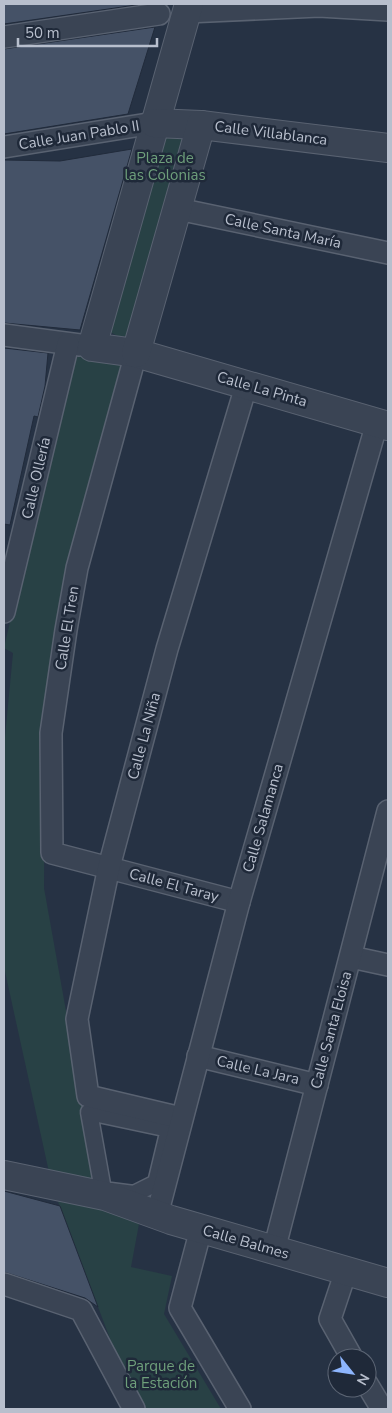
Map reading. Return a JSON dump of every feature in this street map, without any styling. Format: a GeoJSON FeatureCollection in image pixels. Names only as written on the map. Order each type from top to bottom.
{"type":"FeatureCollection","features":[{"type":"Feature","properties":{"kind":"street"},"geometry":{"type":"LineString","coordinates":[[4,335],[80,345],[154,123],[188,8],[319,6],[388,10]]}},
{"type":"Feature","properties":{"kind":"street"},"geometry":{"type":"LineString","coordinates":[[4,37],[159,14]]}},
{"type":"Feature","properties":{"kind":"street","name":"Calle Villablanca"},"geometry":{"type":"LineString","coordinates":[[154,123],[201,124],[388,148]]}},
{"type":"Feature","properties":{"kind":"street","name":"Calle Juan Pablo II"},"geometry":{"type":"LineString","coordinates":[[4,147],[154,123]]}},
{"type":"Feature","properties":{"kind":"street"},"geometry":{"type":"LineString","coordinates":[[136,353],[201,124]]}},
{"type":"Feature","properties":{"kind":"street","name":"Calle Santa María"},"geometry":{"type":"LineString","coordinates":[[178,209],[388,253]]}},
{"type":"Feature","properties":{"kind":"street","name":"Calle La Pinta"},"geometry":{"type":"LineString","coordinates":[[80,345],[136,353],[247,383],[383,424]]}},
{"type":"Feature","properties":{"kind":"street","name":"Calle Ollería"},"geometry":{"type":"LineString","coordinates":[[4,612],[80,345]]}},
{"type":"Feature","properties":{"kind":"street","name":"Calle El Tren"},"geometry":{"type":"LineString","coordinates":[[108,867],[52,852],[52,733],[77,568],[136,353]]}},
{"type":"Feature","properties":{"kind":"street","name":"Calle La Niña"},"geometry":{"type":"LineString","coordinates":[[175,1124],[88,1096],[77,1019],[108,867],[167,650],[247,383]]}},
{"type":"Feature","properties":{"kind":"street","name":"Calle Salamanca"},"geometry":{"type":"LineString","coordinates":[[157,1214],[175,1124],[198,1056],[239,902],[383,424]]}},
{"type":"Feature","properties":{"kind":"street","name":"Calle Santa Eloisa"},"geometry":{"type":"LineString","coordinates":[[274,1250],[351,957],[382,859],[388,811]]}},
{"type":"Feature","properties":{"kind":"street","name":"Calle El Taray"},"geometry":{"type":"LineString","coordinates":[[108,867],[239,902]]}},
{"type":"Feature","properties":{"kind":"street"},"geometry":{"type":"LineString","coordinates":[[351,957],[388,965]]}},
{"type":"Feature","properties":{"kind":"street","name":"Calle La Jara"},"geometry":{"type":"LineString","coordinates":[[198,1056],[317,1084]]}},
{"type":"Feature","properties":{"kind":"street"},"geometry":{"type":"LineString","coordinates":[[89,1112],[175,1124],[156,1183],[134,1194],[103,1190],[89,1112]]}},
{"type":"Feature","properties":{"kind":"street","name":"Calle Balmes"},"geometry":{"type":"LineString","coordinates":[[5,1175],[105,1196],[201,1229],[388,1283]]}},
{"type":"Feature","properties":{"kind":"street"},"geometry":{"type":"LineString","coordinates":[[201,1229],[180,1308],[240,1409]]}},
{"type":"Feature","properties":{"kind":"street"},"geometry":{"type":"LineString","coordinates":[[346,1271],[330,1319],[346,1348]]}},
{"type":"Feature","properties":{"kind":"street"},"geometry":{"type":"LineString","coordinates":[[4,1284],[81,1310],[127,1407]]}},
{"type":"Feature","properties":{"kind":"street"},"geometry":{"type":"LineString","coordinates":[[375,1398],[382,1409]]}},
{"type":"Feature","properties":{"kind":"green space","name":"Plaza de las Colonias"},"geometry":{"type":"Polygon","coordinates":[[[191,137],[133,333],[126,336],[113,334],[107,329],[156,138],[191,137]]]}},
{"type":"Feature","properties":{"kind":"green space"},"geometry":{"type":"Polygon","coordinates":[[[72,352],[122,362],[63,581],[45,732],[44,888],[97,1184],[49,1172],[4,967],[4,747],[13,653],[4,648],[72,352]]]}},
{"type":"Feature","properties":{"kind":"green space","name":"Parque de la Estación"},"geometry":{"type":"Polygon","coordinates":[[[57,1199],[115,1212],[139,1224],[131,1267],[172,1276],[164,1314],[221,1409],[140,1409],[133,1399],[57,1199]]]}},
{"type":"Feature","properties":{"kind":"building"},"geometry":{"type":"Polygon","coordinates":[[[4,4],[143,4],[4,24],[4,4]]]}},
{"type":"Feature","properties":{"kind":"building"},"geometry":{"type":"Polygon","coordinates":[[[155,27],[128,114],[4,134],[4,49],[155,27]]]}},
{"type":"Feature","properties":{"kind":"building"},"geometry":{"type":"Polygon","coordinates":[[[132,149],[80,330],[4,323],[4,160],[60,161],[132,149]]]}},
{"type":"Feature","properties":{"kind":"building"},"geometry":{"type":"Polygon","coordinates":[[[4,348],[48,353],[45,386],[38,417],[34,416],[10,525],[4,524],[4,348]]]}},
{"type":"Feature","properties":{"kind":"building"},"geometry":{"type":"Polygon","coordinates":[[[4,1191],[60,1206],[98,1307],[85,1298],[4,1272],[4,1191]]]}}]}
